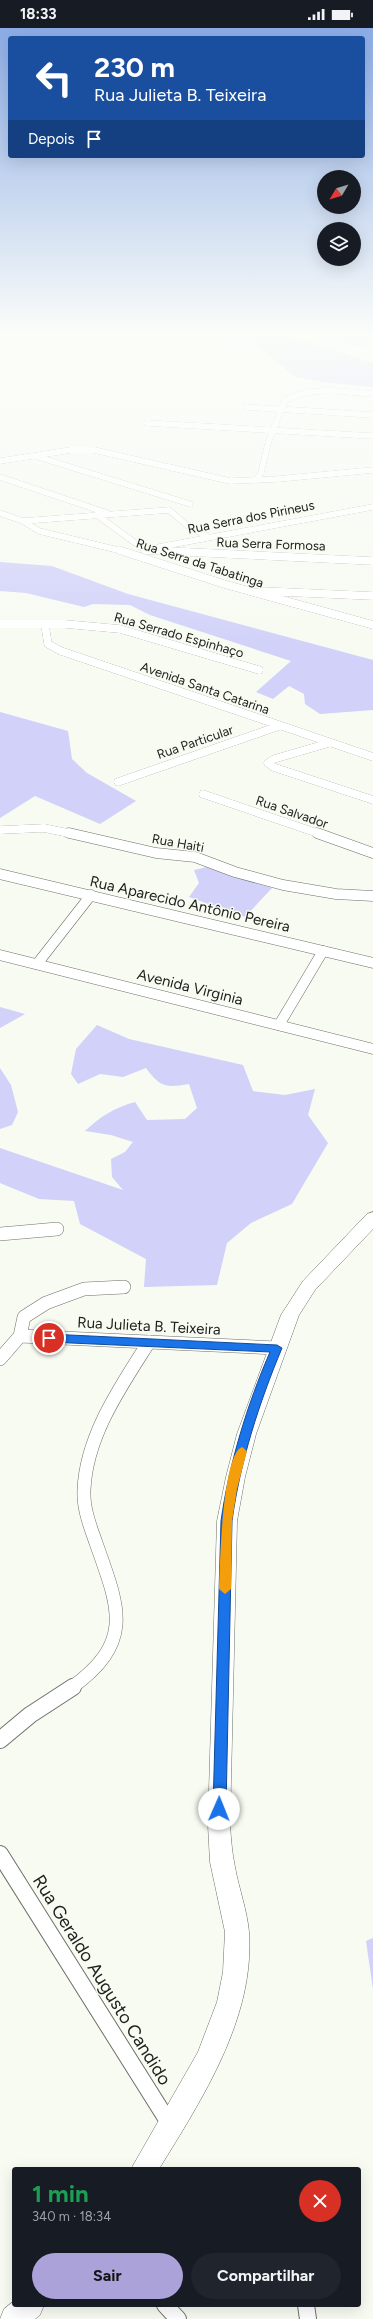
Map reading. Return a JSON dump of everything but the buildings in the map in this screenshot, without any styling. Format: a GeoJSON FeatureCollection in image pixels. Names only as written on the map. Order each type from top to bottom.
{"type":"FeatureCollection","features":[{"type":"Feature","properties":{"kind":"main road"},"geometry":{"type":"LineString","coordinates":[[145,2167],[190,2094],[208,2056],[233,1990],[236,1969],[236,1917],[222,1865],[219,1825],[227,1521],[231,1489],[264,1378],[277,1348],[285,1324],[300,1296],[373,1218]]}},
{"type":"Feature","properties":{"kind":"main road"},"geometry":{"type":"LineString","coordinates":[[14,2319],[28,2307]]}},
{"type":"Feature","properties":{"kind":"street"},"geometry":{"type":"LineString","coordinates":[[256,480],[262,473],[270,440]]}},
{"type":"Feature","properties":{"kind":"street"},"geometry":{"type":"LineString","coordinates":[[0,461],[71,450],[94,450],[230,481],[373,470]]}},
{"type":"Feature","properties":{"kind":"street"},"geometry":{"type":"LineString","coordinates":[[35,456],[190,504]]}},
{"type":"Feature","properties":{"kind":"street"},"geometry":{"type":"LineString","coordinates":[[0,477],[109,514]]}},
{"type":"Feature","properties":{"kind":"street","name":"Rua Serra dos Pirineus"},"geometry":{"type":"LineString","coordinates":[[134,554],[145,550],[208,537],[373,506]]}},
{"type":"Feature","properties":{"kind":"street"},"geometry":{"type":"LineString","coordinates":[[0,513],[23,521],[152,510],[169,510],[188,526],[208,537]]}},
{"type":"Feature","properties":{"kind":"street"},"geometry":{"type":"LineString","coordinates":[[97,515],[145,550]]}},
{"type":"Feature","properties":{"kind":"street","name":"Rua Serra da Tabatinga"},"geometry":{"type":"LineString","coordinates":[[23,521],[28,526],[40,531],[134,554],[244,590],[373,625]]}},
{"type":"Feature","properties":{"kind":"street","name":"Rua Serra Formosa"},"geometry":{"type":"LineString","coordinates":[[145,550],[373,561]]}},
{"type":"Feature","properties":{"kind":"street"},"geometry":{"type":"LineString","coordinates":[[244,590],[373,596]]}},
{"type":"Feature","properties":{"kind":"street","name":"Rua Serrado Espinhaço"},"geometry":{"type":"LineString","coordinates":[[0,624],[77,625],[120,629],[259,670]]}},
{"type":"Feature","properties":{"kind":"street","name":"Avenida Santa Catarina"},"geometry":{"type":"LineString","coordinates":[[45,625],[48,644],[61,652],[373,757]]}},
{"type":"Feature","properties":{"kind":"street","name":"Rua Particular"},"geometry":{"type":"LineString","coordinates":[[118,782],[279,726]]}},
{"type":"Feature","properties":{"kind":"street"},"geometry":{"type":"LineString","coordinates":[[329,743],[274,759],[268,763],[273,767],[373,800]]}},
{"type":"Feature","properties":{"kind":"street","name":"Rua Salvador"},"geometry":{"type":"LineString","coordinates":[[203,794],[373,853]]}},
{"type":"Feature","properties":{"kind":"street","name":"Rua Haiti"},"geometry":{"type":"LineString","coordinates":[[0,830],[44,828],[156,853],[195,857],[235,872],[284,885],[336,894],[373,896]]}},
{"type":"Feature","properties":{"kind":"street","name":"Rua Aparecido Antônio Pereira"},"geometry":{"type":"LineString","coordinates":[[0,874],[373,963]]}},
{"type":"Feature","properties":{"kind":"street"},"geometry":{"type":"LineString","coordinates":[[37,964],[91,895]]}},
{"type":"Feature","properties":{"kind":"street"},"geometry":{"type":"LineString","coordinates":[[279,1025],[323,951]]}},
{"type":"Feature","properties":{"kind":"street","name":"Avenida Virginia"},"geometry":{"type":"LineString","coordinates":[[0,956],[373,1049]]}},
{"type":"Feature","properties":{"kind":"street"},"geometry":{"type":"LineString","coordinates":[[0,1234],[17,1231],[57,1229]]}},
{"type":"Feature","properties":{"kind":"street"},"geometry":{"type":"LineString","coordinates":[[0,1359],[20,1336],[24,1317],[46,1303],[84,1289],[124,1287]]}},
{"type":"Feature","properties":{"kind":"street","name":"Rua Julieta B. Teixeira"},"geometry":{"type":"LineString","coordinates":[[20,1336],[277,1348]]}},
{"type":"Feature","properties":{"kind":"street"},"geometry":{"type":"LineString","coordinates":[[0,1740],[29,1716],[64,1694],[87,1675],[109,1653],[116,1636],[118,1616],[110,1582],[88,1524],[84,1505],[84,1480],[93,1448],[108,1413],[127,1375],[149,1342]]}},
{"type":"Feature","properties":{"kind":"street","name":"Rua Geraldo Augusto Candido"},"geometry":{"type":"LineString","coordinates":[[0,1854],[171,2126]]}},
{"type":"Feature","properties":{"kind":"street"},"geometry":{"type":"LineString","coordinates":[[167,2307],[178,2319]]}},
{"type":"Feature","properties":{"kind":"street"},"geometry":{"type":"LineString","coordinates":[[306,2307],[308,2319]]}},
{"type":"Feature","properties":{"kind":"shaded area"},"geometry":{"type":"Polygon","coordinates":[[[0,562],[52,566],[128,594],[373,660],[373,710],[320,714],[305,704],[304,694],[289,686],[273,699],[256,692],[291,661],[150,615],[130,605],[93,604],[84,607],[26,593],[0,591],[0,562]]]}},
{"type":"Feature","properties":{"kind":"shaded area"},"geometry":{"type":"Polygon","coordinates":[[[0,712],[68,731],[72,759],[87,773],[136,801],[100,824],[35,796],[0,818],[0,712]]]}},
{"type":"Feature","properties":{"kind":"shaded area"},"geometry":{"type":"Polygon","coordinates":[[[207,867],[272,888],[245,917],[189,897],[199,883],[194,870],[207,867]]]}},
{"type":"Feature","properties":{"kind":"shaded area"},"geometry":{"type":"Polygon","coordinates":[[[0,1007],[25,1014],[0,1028],[0,1007]]]}},
{"type":"Feature","properties":{"kind":"shaded area"},"geometry":{"type":"Polygon","coordinates":[[[97,1025],[129,1039],[243,1065],[253,1091],[285,1095],[315,1089],[308,1115],[328,1143],[292,1204],[251,1223],[227,1243],[217,1285],[144,1287],[146,1259],[80,1224],[74,1201],[39,1199],[0,1183],[0,1148],[123,1190],[112,1177],[111,1159],[125,1152],[133,1142],[111,1135],[85,1131],[108,1113],[135,1102],[147,1120],[185,1119],[197,1108],[189,1084],[174,1086],[164,1085],[155,1079],[146,1068],[123,1077],[100,1074],[78,1084],[71,1074],[76,1049],[97,1025]]]}},
{"type":"Feature","properties":{"kind":"shaded area"},"geometry":{"type":"Polygon","coordinates":[[[0,1068],[11,1085],[18,1112],[12,1125],[0,1129],[0,1068]]]}},
{"type":"Feature","properties":{"kind":"shaded area"},"geometry":{"type":"Polygon","coordinates":[[[373,1938],[373,1989],[366,1941],[373,1938]]]}},
{"type":"Feature","properties":{"kind":"slow traffic"},"geometry":{"type":"LineString","coordinates":[[225,1589],[227,1521],[231,1489],[242,1451]]}},
{"type":"Feature","properties":{"kind":"route"},"geometry":{"type":"LineString","coordinates":[[49,1338],[277,1348],[264,1378],[231,1489],[227,1521],[219,1809]]}}]}
